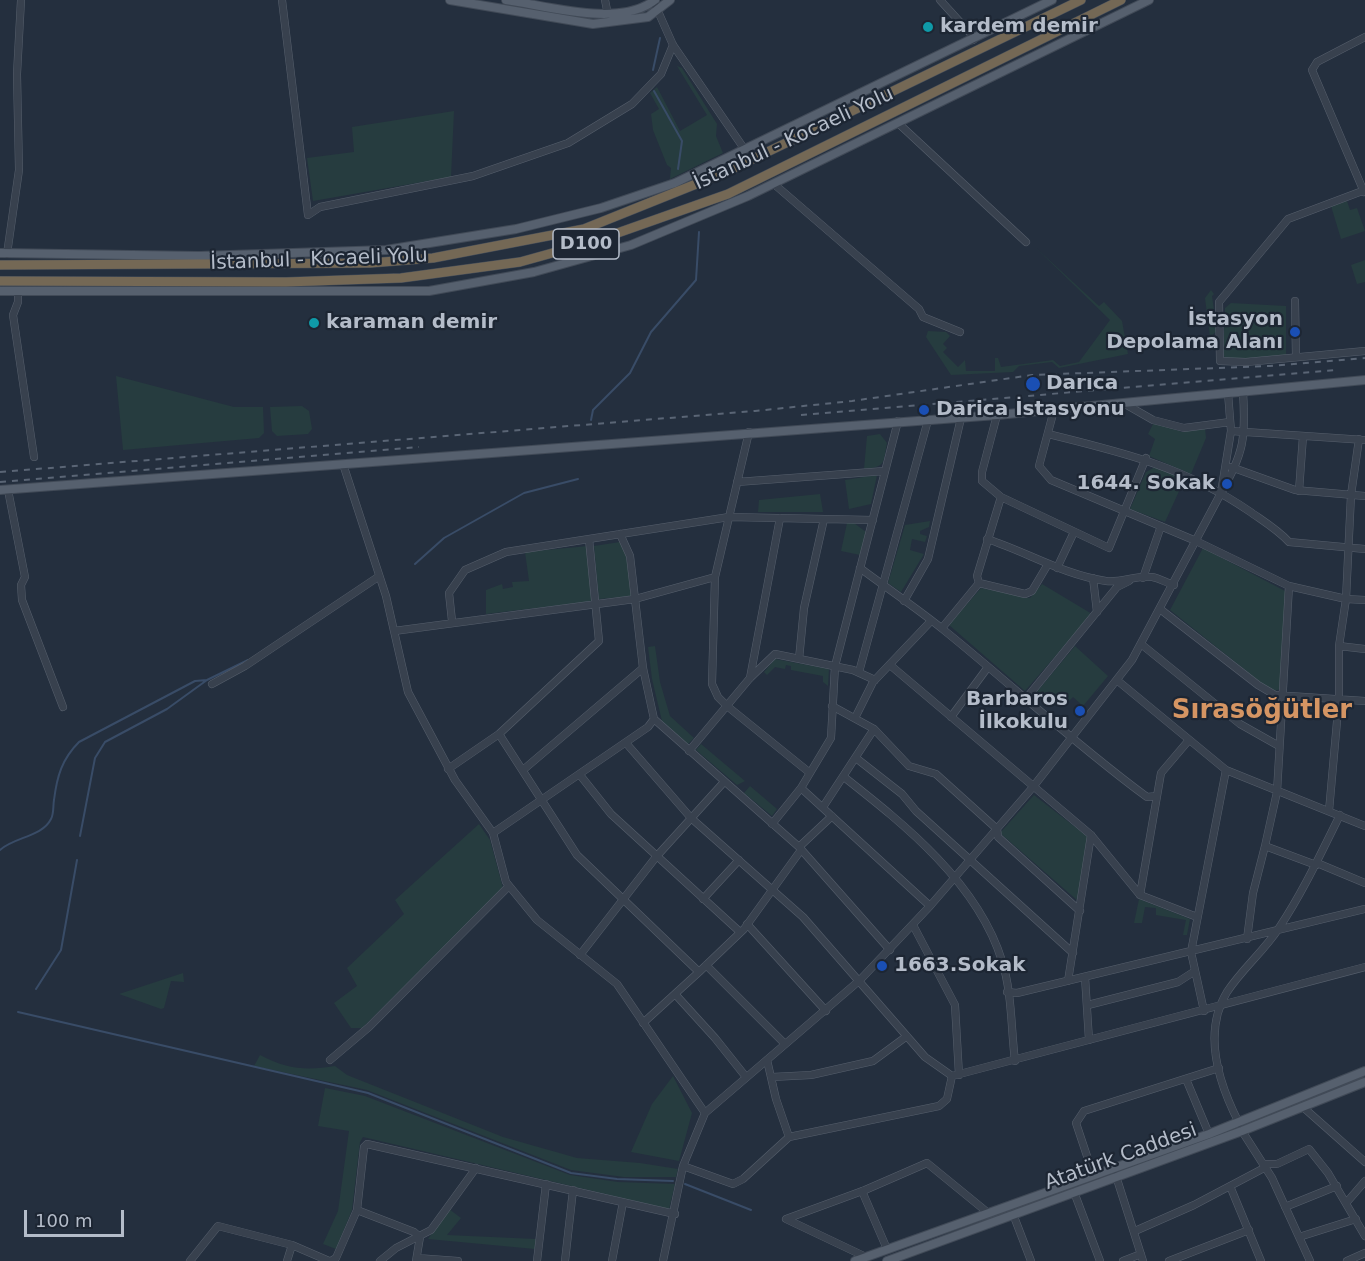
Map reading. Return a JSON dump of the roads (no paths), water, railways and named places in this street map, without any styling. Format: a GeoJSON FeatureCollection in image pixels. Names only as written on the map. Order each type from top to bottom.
{"type":"FeatureCollection","features":[{"type":"Feature","properties":{"kind":"highway","name":"D100"},"geometry":{"type":"LineString","coordinates":[[0,265],[370,263],[432,258],[584,229],[726,172],[1080,0]]}},
{"type":"Feature","properties":{"kind":"highway","name":"İstanbul - Kocaeli Yolu"},"geometry":{"type":"LineString","coordinates":[[0,281],[286,282],[400,278],[520,261],[592,242],[728,194],[1121,0]]}},
{"type":"Feature","properties":{"kind":"main road"},"geometry":{"type":"LineString","coordinates":[[450,0],[593,24],[632,21],[648,17],[654,3]]}},
{"type":"Feature","properties":{"kind":"main road"},"geometry":{"type":"LineString","coordinates":[[506,0],[608,15],[643,10],[654,3],[670,0]]}},
{"type":"Feature","properties":{"kind":"main road"},"geometry":{"type":"LineString","coordinates":[[4,254],[200,256],[386,250],[430,245],[516,229],[601,208],[675,183],[1052,0]]}},
{"type":"Feature","properties":{"kind":"main road"},"geometry":{"type":"LineString","coordinates":[[0,291],[429,291],[534,272],[631,245],[774,184],[1149,0]]}},
{"type":"Feature","properties":{"kind":"main road"},"geometry":{"type":"LineString","coordinates":[[4,490],[749,432],[996,416],[1365,380]]}},
{"type":"Feature","properties":{"kind":"main road"},"geometry":{"type":"LineString","coordinates":[[855,1261],[1093,1174],[1209,1134],[1241,1127],[1365,1071]]}},
{"type":"Feature","properties":{"kind":"main road","name":"Atatürk Caddesi"},"geometry":{"type":"LineString","coordinates":[[887,1261],[1241,1127],[1304,1108],[1363,1086]]}},
{"type":"Feature","properties":{"kind":"street"},"geometry":{"type":"LineString","coordinates":[[4,254],[19,170],[17,74],[21,0]]}},
{"type":"Feature","properties":{"kind":"street"},"geometry":{"type":"LineString","coordinates":[[282,0],[308,215],[320,207],[473,176],[568,143],[632,104],[661,74],[673,45]]}},
{"type":"Feature","properties":{"kind":"street"},"geometry":{"type":"LineString","coordinates":[[605,0],[608,15]]}},
{"type":"Feature","properties":{"kind":"street"},"geometry":{"type":"LineString","coordinates":[[940,0],[970,33],[973,40]]}},
{"type":"Feature","properties":{"kind":"street"},"geometry":{"type":"LineString","coordinates":[[654,3],[673,45],[745,150]]}},
{"type":"Feature","properties":{"kind":"street"},"geometry":{"type":"LineString","coordinates":[[1365,37],[1317,62],[1312,70],[1364,191],[1288,219],[1219,302],[1220,361],[1246,362],[1365,351]]}},
{"type":"Feature","properties":{"kind":"street"},"geometry":{"type":"LineString","coordinates":[[897,123],[1026,242]]}},
{"type":"Feature","properties":{"kind":"street"},"geometry":{"type":"LineString","coordinates":[[774,184],[919,309],[923,317],[960,332]]}},
{"type":"Feature","properties":{"kind":"street"},"geometry":{"type":"LineString","coordinates":[[18,291],[18,302],[13,315],[34,457]]}},
{"type":"Feature","properties":{"kind":"street"},"geometry":{"type":"LineString","coordinates":[[1295,301],[1296,357]]}},
{"type":"Feature","properties":{"kind":"street"},"geometry":{"type":"LineString","coordinates":[[663,1261],[675,1214],[683,1166],[705,1113],[826,1011],[890,950],[1033,787],[1072,740],[1074,731],[1118,681],[1174,585],[1221,493],[1246,432],[1243,392]]}},
{"type":"Feature","properties":{"kind":"street"},"geometry":{"type":"LineString","coordinates":[[1228,393],[1231,467]]}},
{"type":"Feature","properties":{"kind":"street"},"geometry":{"type":"LineString","coordinates":[[1125,404],[1153,420],[1184,428],[1230,422]]}},
{"type":"Feature","properties":{"kind":"street"},"geometry":{"type":"LineString","coordinates":[[1054,410],[1039,466],[1042,473],[1051,480],[1196,541],[1289,586],[1346,599],[1365,600]]}},
{"type":"Feature","properties":{"kind":"street"},"geometry":{"type":"LineString","coordinates":[[996,416],[982,472],[982,481],[1001,497],[1109,548],[1123,509],[1146,458]]}},
{"type":"Feature","properties":{"kind":"street"},"geometry":{"type":"LineString","coordinates":[[904,602],[928,559],[961,418]]}},
{"type":"Feature","properties":{"kind":"street"},"geometry":{"type":"LineString","coordinates":[[859,672],[928,420]]}},
{"type":"Feature","properties":{"kind":"street"},"geometry":{"type":"LineString","coordinates":[[772,824],[801,788],[831,738],[835,666],[898,421]]}},
{"type":"Feature","properties":{"kind":"street"},"geometry":{"type":"LineString","coordinates":[[1231,431],[1362,439],[1351,495],[1346,599],[1339,646],[1339,699],[1329,811]]}},
{"type":"Feature","properties":{"kind":"street"},"geometry":{"type":"LineString","coordinates":[[749,432],[715,578],[712,684],[727,706],[810,773]]}},
{"type":"Feature","properties":{"kind":"street"},"geometry":{"type":"LineString","coordinates":[[1048,434],[1146,458],[1175,469],[1221,493],[1280,532],[1289,542],[1365,549]]}},
{"type":"Feature","properties":{"kind":"street"},"geometry":{"type":"LineString","coordinates":[[1299,491],[1303,436]]}},
{"type":"Feature","properties":{"kind":"street"},"geometry":{"type":"LineString","coordinates":[[343,464],[394,630],[408,692],[448,769],[493,833],[508,886],[537,920],[617,984],[705,1113]]}},
{"type":"Feature","properties":{"kind":"street"},"geometry":{"type":"LineString","coordinates":[[1231,467],[1299,491],[1365,496]]}},
{"type":"Feature","properties":{"kind":"street"},"geometry":{"type":"LineString","coordinates":[[737,482],[885,471]]}},
{"type":"Feature","properties":{"kind":"street"},"geometry":{"type":"LineString","coordinates":[[4,490],[24,577],[21,585],[22,600],[63,706]]}},
{"type":"Feature","properties":{"kind":"street"},"geometry":{"type":"LineString","coordinates":[[979,583],[977,576],[1001,497]]}},
{"type":"Feature","properties":{"kind":"street"},"geometry":{"type":"LineString","coordinates":[[452,621],[449,593],[465,570],[506,552],[729,517],[873,520]]}},
{"type":"Feature","properties":{"kind":"street"},"geometry":{"type":"LineString","coordinates":[[750,678],[780,518]]}},
{"type":"Feature","properties":{"kind":"street"},"geometry":{"type":"LineString","coordinates":[[799,659],[804,608],[824,519]]}},
{"type":"Feature","properties":{"kind":"street"},"geometry":{"type":"LineString","coordinates":[[1143,578],[1161,526]]}},
{"type":"Feature","properties":{"kind":"street"},"geometry":{"type":"LineString","coordinates":[[1057,568],[1074,532]]}},
{"type":"Feature","properties":{"kind":"street"},"geometry":{"type":"LineString","coordinates":[[620,534],[630,556],[643,668],[654,719],[800,849],[890,950]]}},
{"type":"Feature","properties":{"kind":"street"},"geometry":{"type":"LineString","coordinates":[[448,769],[499,734],[599,641],[589,539]]}},
{"type":"Feature","properties":{"kind":"street"},"geometry":{"type":"LineString","coordinates":[[987,539],[1024,551],[1057,568],[1093,578],[1108,581],[1151,577],[1174,585]]}},
{"type":"Feature","properties":{"kind":"street"},"geometry":{"type":"LineString","coordinates":[[979,583],[1025,594],[1032,591],[1048,564]]}},
{"type":"Feature","properties":{"kind":"street"},"geometry":{"type":"LineString","coordinates":[[860,568],[930,622],[942,628],[1072,740],[1147,797],[1157,796]]}},
{"type":"Feature","properties":{"kind":"street"},"geometry":{"type":"LineString","coordinates":[[212,684],[245,666],[378,577]]}},
{"type":"Feature","properties":{"kind":"street"},"geometry":{"type":"LineString","coordinates":[[394,630],[635,599],[715,578]]}},
{"type":"Feature","properties":{"kind":"street"},"geometry":{"type":"LineString","coordinates":[[1093,578],[1098,612]]}},
{"type":"Feature","properties":{"kind":"street"},"geometry":{"type":"LineString","coordinates":[[1028,702],[1029,695],[1117,587],[1132,579]]}},
{"type":"Feature","properties":{"kind":"street"},"geometry":{"type":"LineString","coordinates":[[942,628],[979,583]]}},
{"type":"Feature","properties":{"kind":"street"},"geometry":{"type":"LineString","coordinates":[[1247,939],[1253,893],[1277,792],[1289,586]]}},
{"type":"Feature","properties":{"kind":"street"},"geometry":{"type":"LineString","coordinates":[[1160,609],[1258,686],[1275,695],[1365,701]]}},
{"type":"Feature","properties":{"kind":"street"},"geometry":{"type":"LineString","coordinates":[[855,718],[875,680],[930,622]]}},
{"type":"Feature","properties":{"kind":"street"},"geometry":{"type":"LineString","coordinates":[[1141,644],[1240,724],[1279,746]]}},
{"type":"Feature","properties":{"kind":"street"},"geometry":{"type":"LineString","coordinates":[[1339,646],[1365,649]]}},
{"type":"Feature","properties":{"kind":"street"},"geometry":{"type":"LineString","coordinates":[[689,751],[750,678],[775,654],[859,672],[875,680]]}},
{"type":"Feature","properties":{"kind":"street"},"geometry":{"type":"LineString","coordinates":[[890,664],[1091,835],[1140,895],[1197,917]]}},
{"type":"Feature","properties":{"kind":"street"},"geometry":{"type":"LineString","coordinates":[[951,717],[988,667]]}},
{"type":"Feature","properties":{"kind":"street"},"geometry":{"type":"LineString","coordinates":[[523,770],[643,668]]}},
{"type":"Feature","properties":{"kind":"street"},"geometry":{"type":"LineString","coordinates":[[1118,681],[1226,770],[1365,826]]}},
{"type":"Feature","properties":{"kind":"street"},"geometry":{"type":"LineString","coordinates":[[832,706],[874,729],[909,766],[936,774],[997,829],[998,837],[1080,911]]}},
{"type":"Feature","properties":{"kind":"street"},"geometry":{"type":"LineString","coordinates":[[493,833],[626,743],[648,727],[654,719]]}},
{"type":"Feature","properties":{"kind":"street"},"geometry":{"type":"LineString","coordinates":[[823,807],[874,729]]}},
{"type":"Feature","properties":{"kind":"street"},"geometry":{"type":"LineString","coordinates":[[499,734],[577,855],[621,900],[699,972]]}},
{"type":"Feature","properties":{"kind":"street"},"geometry":{"type":"LineString","coordinates":[[1140,895],[1161,773],[1189,740]]}},
{"type":"Feature","properties":{"kind":"street"},"geometry":{"type":"LineString","coordinates":[[626,743],[691,818],[803,917],[925,1057],[955,1075],[1365,967]]}},
{"type":"Feature","properties":{"kind":"street"},"geometry":{"type":"LineString","coordinates":[[856,758],[902,794],[916,811],[1073,953]]}},
{"type":"Feature","properties":{"kind":"street"},"geometry":{"type":"LineString","coordinates":[[1204,1011],[1191,952],[1226,770]]}},
{"type":"Feature","properties":{"kind":"street"},"geometry":{"type":"LineString","coordinates":[[580,775],[611,814],[740,932]]}},
{"type":"Feature","properties":{"kind":"street"},"geometry":{"type":"LineString","coordinates":[[843,777],[889,812],[956,877],[1003,962],[1015,1061]]}},
{"type":"Feature","properties":{"kind":"street"},"geometry":{"type":"LineString","coordinates":[[580,955],[656,857],[724,782]]}},
{"type":"Feature","properties":{"kind":"street"},"geometry":{"type":"LineString","coordinates":[[801,788],[930,906]]}},
{"type":"Feature","properties":{"kind":"street"},"geometry":{"type":"LineString","coordinates":[[1310,1261],[1265,1166],[1241,1127],[1213,1046],[1220,1007],[1228,991],[1278,930],[1316,864],[1340,814]]}},
{"type":"Feature","properties":{"kind":"street"},"geometry":{"type":"LineString","coordinates":[[643,1023],[740,932],[773,891],[800,849],[832,816]]}},
{"type":"Feature","properties":{"kind":"street"},"geometry":{"type":"LineString","coordinates":[[1068,981],[1091,835]]}},
{"type":"Feature","properties":{"kind":"street"},"geometry":{"type":"LineString","coordinates":[[1265,846],[1365,883]]}},
{"type":"Feature","properties":{"kind":"street"},"geometry":{"type":"LineString","coordinates":[[703,898],[739,860]]}},
{"type":"Feature","properties":{"kind":"street"},"geometry":{"type":"LineString","coordinates":[[330,1060],[369,1027],[508,886]]}},
{"type":"Feature","properties":{"kind":"street"},"geometry":{"type":"LineString","coordinates":[[1007,992],[1017,993],[1365,909]]}},
{"type":"Feature","properties":{"kind":"street"},"geometry":{"type":"LineString","coordinates":[[747,924],[826,1011]]}},
{"type":"Feature","properties":{"kind":"street"},"geometry":{"type":"LineString","coordinates":[[683,1166],[733,1184],[743,1179],[789,1137],[939,1106],[947,1098],[955,1075],[955,1005],[913,925]]}},
{"type":"Feature","properties":{"kind":"street"},"geometry":{"type":"LineString","coordinates":[[706,965],[785,1044]]}},
{"type":"Feature","properties":{"kind":"street"},"geometry":{"type":"LineString","coordinates":[[1088,1005],[1178,982],[1195,971]]}},
{"type":"Feature","properties":{"kind":"street"},"geometry":{"type":"LineString","coordinates":[[1084,977],[1089,1040]]}},
{"type":"Feature","properties":{"kind":"street"},"geometry":{"type":"LineString","coordinates":[[675,994],[746,1077]]}},
{"type":"Feature","properties":{"kind":"street"},"geometry":{"type":"LineString","coordinates":[[772,1077],[811,1075],[873,1061],[907,1036]]}},
{"type":"Feature","properties":{"kind":"street"},"geometry":{"type":"LineString","coordinates":[[767,1060],[776,1099],[789,1137]]}},
{"type":"Feature","properties":{"kind":"street"},"geometry":{"type":"LineString","coordinates":[[1093,1174],[1076,1123],[1084,1111],[1219,1068]]}},
{"type":"Feature","properties":{"kind":"street"},"geometry":{"type":"LineString","coordinates":[[1186,1079],[1209,1134]]}},
{"type":"Feature","properties":{"kind":"street"},"geometry":{"type":"LineString","coordinates":[[1304,1108],[1365,1161]]}},
{"type":"Feature","properties":{"kind":"street"},"geometry":{"type":"LineString","coordinates":[[190,1261],[218,1226],[292,1245],[330,1261],[336,1258],[357,1210],[364,1148],[367,1144],[675,1214]]}},
{"type":"Feature","properties":{"kind":"street"},"geometry":{"type":"LineString","coordinates":[[1135,1231],[1230,1186],[1265,1166],[1277,1164],[1309,1149],[1337,1186],[1365,1236]]}},
{"type":"Feature","properties":{"kind":"street"},"geometry":{"type":"LineString","coordinates":[[866,1257],[786,1219],[862,1191],[927,1163],[987,1212]]}},
{"type":"Feature","properties":{"kind":"street"},"geometry":{"type":"LineString","coordinates":[[380,1261],[396,1248],[431,1230],[476,1168]]}},
{"type":"Feature","properties":{"kind":"street"},"geometry":{"type":"LineString","coordinates":[[1116,1176],[1142,1258],[1123,1261]]}},
{"type":"Feature","properties":{"kind":"street"},"geometry":{"type":"LineString","coordinates":[[1347,1202],[1365,1181]]}},
{"type":"Feature","properties":{"kind":"street"},"geometry":{"type":"LineString","coordinates":[[537,1261],[546,1184]]}},
{"type":"Feature","properties":{"kind":"street"},"geometry":{"type":"LineString","coordinates":[[1230,1186],[1261,1261]]}},
{"type":"Feature","properties":{"kind":"street"},"geometry":{"type":"LineString","coordinates":[[1286,1207],[1337,1186]]}},
{"type":"Feature","properties":{"kind":"street"},"geometry":{"type":"LineString","coordinates":[[565,1261],[573,1190]]}},
{"type":"Feature","properties":{"kind":"street"},"geometry":{"type":"LineString","coordinates":[[862,1191],[887,1249]]}},
{"type":"Feature","properties":{"kind":"street"},"geometry":{"type":"LineString","coordinates":[[1074,1192],[1100,1261]]}},
{"type":"Feature","properties":{"kind":"street"},"geometry":{"type":"LineString","coordinates":[[612,1261],[622,1202]]}},
{"type":"Feature","properties":{"kind":"street"},"geometry":{"type":"LineString","coordinates":[[357,1210],[414,1232],[420,1237]]}},
{"type":"Feature","properties":{"kind":"street"},"geometry":{"type":"LineString","coordinates":[[1013,1214],[1030,1261]]}},
{"type":"Feature","properties":{"kind":"street"},"geometry":{"type":"LineString","coordinates":[[1299,1237],[1356,1219]]}},
{"type":"Feature","properties":{"kind":"street"},"geometry":{"type":"LineString","coordinates":[[1169,1261],[1249,1230]]}},
{"type":"Feature","properties":{"kind":"street"},"geometry":{"type":"LineString","coordinates":[[420,1237],[416,1259],[455,1261]]}},
{"type":"Feature","properties":{"kind":"street"},"geometry":{"type":"LineString","coordinates":[[287,1261],[292,1245]]}},
{"type":"Feature","properties":{"kind":"street"},"geometry":{"type":"LineString","coordinates":[[1347,1261],[1365,1253]]}},
{"type":"Feature","properties":{"kind":"waterway"},"geometry":{"type":"LineString","coordinates":[[653,70],[660,38]]}},
{"type":"Feature","properties":{"kind":"waterway"},"geometry":{"type":"LineString","coordinates":[[654,91],[682,141],[678,169]]}},
{"type":"Feature","properties":{"kind":"waterway"},"geometry":{"type":"LineString","coordinates":[[591,420],[593,410],[630,373],[651,332],[696,280],[699,232]]}},
{"type":"Feature","properties":{"kind":"waterway"},"geometry":{"type":"LineString","coordinates":[[415,564],[444,538],[524,493],[578,479]]}},
{"type":"Feature","properties":{"kind":"waterway"},"geometry":{"type":"LineString","coordinates":[[80,836],[95,758],[105,742],[167,709],[207,680],[248,660]]}},
{"type":"Feature","properties":{"kind":"waterway"},"geometry":{"type":"LineString","coordinates":[[0,850],[47,825],[53,815],[55,791],[61,768],[79,742],[195,681],[207,680]]}},
{"type":"Feature","properties":{"kind":"waterway"},"geometry":{"type":"LineString","coordinates":[[36,989],[61,950],[77,860]]}},
{"type":"Feature","properties":{"kind":"waterway"},"geometry":{"type":"LineString","coordinates":[[18,1012],[368,1093],[571,1173],[617,1179],[673,1181]]}},
{"type":"Feature","properties":{"kind":"waterway"},"geometry":{"type":"LineString","coordinates":[[685,1184],[751,1210]]}},
{"type":"Feature","properties":{"kind":"railway"},"geometry":{"type":"LineString","coordinates":[[0,472],[755,411],[852,401],[1032,375],[1270,366],[1365,358]]}},
{"type":"Feature","properties":{"kind":"railway"},"geometry":{"type":"LineString","coordinates":[[801,415],[1336,370]]}},
{"type":"Feature","properties":{"kind":"railway"},"geometry":{"type":"LineString","coordinates":[[0,482],[419,447]]}},
{"type":"Feature","properties":{"kind":"place","name":"kardem demir"},"geometry":{"type":"Point","coordinates":[928,27]}},
{"type":"Feature","properties":{"kind":"place","name":"karaman demir"},"geometry":{"type":"Point","coordinates":[314,323]}},
{"type":"Feature","properties":{"kind":"place","name":"İstasyon Depolama Alanı"},"geometry":{"type":"Point","coordinates":[1295,332]}},
{"type":"Feature","properties":{"kind":"place","name":"Darıca"},"geometry":{"type":"Point","coordinates":[1033,384]}},
{"type":"Feature","properties":{"kind":"place","name":"Darica İstasyonu"},"geometry":{"type":"Point","coordinates":[924,410]}},
{"type":"Feature","properties":{"kind":"place","name":"1644. Sokak"},"geometry":{"type":"Point","coordinates":[1227,484]}},
{"type":"Feature","properties":{"kind":"place","name":"Barbaros İlkokulu"},"geometry":{"type":"Point","coordinates":[1080,711]}},
{"type":"Feature","properties":{"kind":"place","name":"1663.Sokak"},"geometry":{"type":"Point","coordinates":[882,966]}},
{"type":"Feature","properties":{"kind":"district","name":"Sırasöğütler"},"geometry":{"type":"Point","coordinates":[1262,711]}}]}
